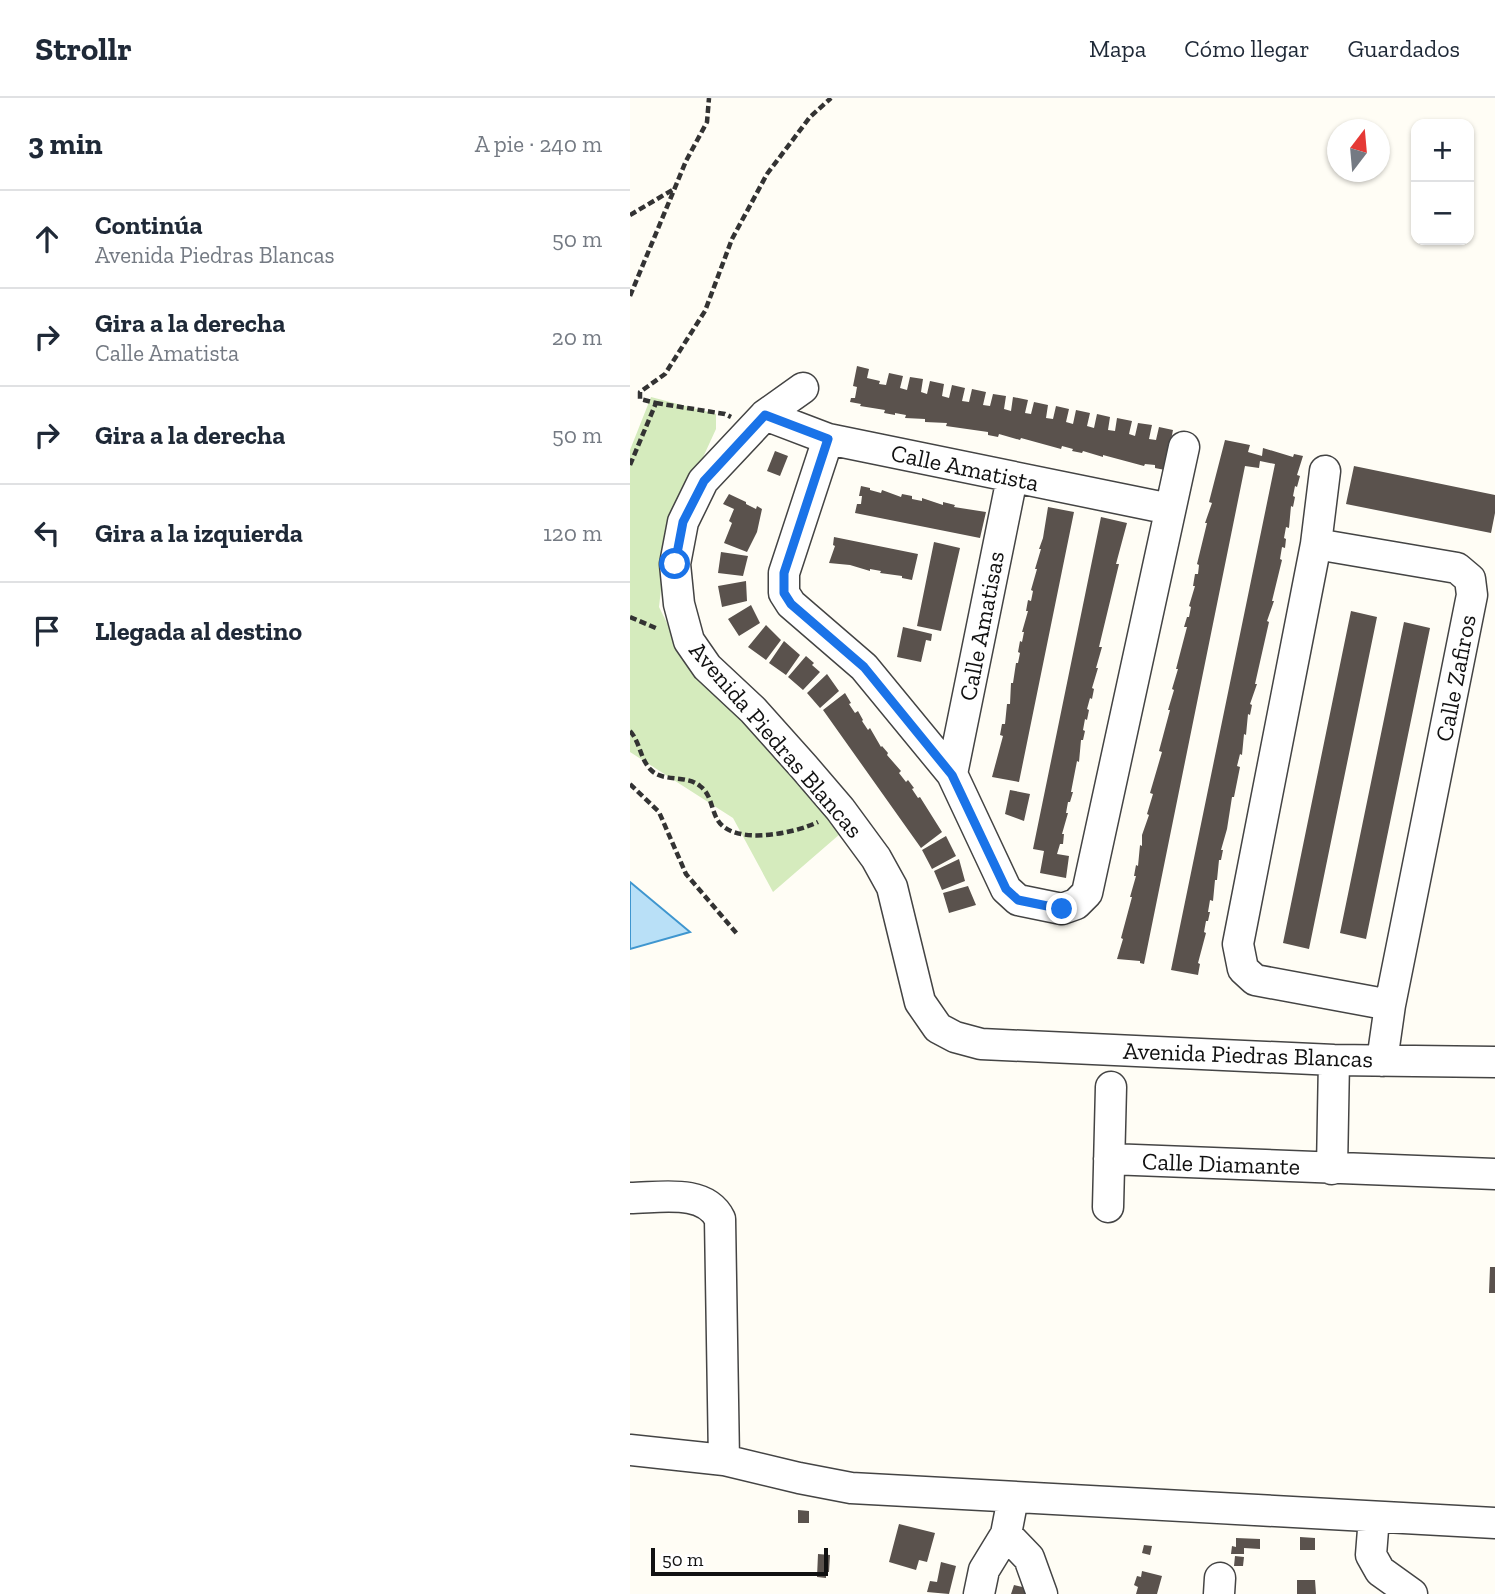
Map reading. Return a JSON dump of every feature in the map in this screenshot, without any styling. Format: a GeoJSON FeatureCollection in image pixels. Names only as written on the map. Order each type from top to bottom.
{"type":"FeatureCollection","features":[{"type":"Feature","properties":{"kind":"street","name":"Avenida Piedras Blancas"},"geometry":{"type":"LineString","coordinates":[[803,388],[755,425],[704,481],[683,522],[675,564],[678,604],[688,641],[707,667],[753,710],[840,809],[876,858],[892,887],[920,1002],[938,1028],[955,1037],[981,1044],[1334,1060],[1495,1062]]}},
{"type":"Feature","properties":{"kind":"street","name":"Calle Amatista"},"geometry":{"type":"LineString","coordinates":[[755,425],[1170,509]]}},
{"type":"Feature","properties":{"kind":"street"},"geometry":{"type":"LineString","coordinates":[[828,439],[784,573],[784,593],[791,604],[864,667],[952,775],[1006,889],[1018,900],[1062,909],[1076,904],[1087,893],[1184,447]]}},
{"type":"Feature","properties":{"kind":"street"},"geometry":{"type":"LineString","coordinates":[[1325,471],[1316,544],[1238,944],[1243,969],[1255,980],[1390,1005],[1382,1061]]}},
{"type":"Feature","properties":{"kind":"street","name":"Calle Amatisas"},"geometry":{"type":"LineString","coordinates":[[952,775],[1012,478]]}},
{"type":"Feature","properties":{"kind":"street","name":"Calle Zafiros"},"geometry":{"type":"LineString","coordinates":[[1316,544],[1457,568],[1470,579],[1472,595],[1390,1005]]}},
{"type":"Feature","properties":{"kind":"street","name":"Calle Diamante"},"geometry":{"type":"LineString","coordinates":[[1332,1169],[1334,1060]]}},
{"type":"Feature","properties":{"kind":"street","name":"Calle Diamante"},"geometry":{"type":"LineString","coordinates":[[1108,1207],[1111,1087]]}},
{"type":"Feature","properties":{"kind":"street","name":"Calle Diamante"},"geometry":{"type":"LineString","coordinates":[[1109,1159],[1495,1174]]}},
{"type":"Feature","properties":{"kind":"street"},"geometry":{"type":"LineString","coordinates":[[630,1198],[694,1198],[708,1203],[720,1219],[724,1460]]}},
{"type":"Feature","properties":{"kind":"street"},"geometry":{"type":"LineString","coordinates":[[630,1450],[724,1460],[851,1488],[1495,1523]]}},
{"type":"Feature","properties":{"kind":"street"},"geometry":{"type":"LineString","coordinates":[[979,1594],[984,1570],[1006,1534],[1013,1498]]}},
{"type":"Feature","properties":{"kind":"street"},"geometry":{"type":"LineString","coordinates":[[1374,1517],[1371,1555],[1381,1571],[1412,1594]]}},
{"type":"Feature","properties":{"kind":"street"},"geometry":{"type":"LineString","coordinates":[[1006,1534],[1028,1558],[1042,1594]]}},
{"type":"Feature","properties":{"kind":"path"},"geometry":{"type":"LineString","coordinates":[[630,296],[675,188],[707,122],[709,98]]}},
{"type":"Feature","properties":{"kind":"path"},"geometry":{"type":"LineString","coordinates":[[755,425],[724,414],[640,399],[640,392],[665,374],[705,311],[732,239],[766,174],[810,117],[831,98]]}},
{"type":"Feature","properties":{"kind":"path"},"geometry":{"type":"LineString","coordinates":[[630,215],[675,188]]}},
{"type":"Feature","properties":{"kind":"path"},"geometry":{"type":"LineString","coordinates":[[630,465],[656,403]]}},
{"type":"Feature","properties":{"kind":"path"},"geometry":{"type":"LineString","coordinates":[[630,731],[638,741],[650,770],[661,776],[698,783],[706,791],[718,822],[732,832],[767,836],[815,824],[840,809]]}},
{"type":"Feature","properties":{"kind":"path"},"geometry":{"type":"LineString","coordinates":[[630,784],[659,812],[686,874],[738,935]]}},
{"type":"Feature","properties":{"kind":"green space"},"geometry":{"type":"Polygon","coordinates":[[[651,397],[716,414],[716,429],[667,536],[659,607],[691,671],[754,723],[840,834],[773,892],[733,818],[630,752],[630,450],[651,397]]]}},
{"type":"Feature","properties":{"kind":"water"},"geometry":{"type":"Polygon","coordinates":[[[630,882],[690,932],[630,949],[630,882]]]}},
{"type":"Feature","properties":{"kind":"building"},"geometry":{"type":"Polygon","coordinates":[[[857,366],[869,369],[867,378],[880,381],[879,384],[886,385],[889,373],[903,376],[900,388],[907,390],[910,377],[923,379],[921,392],[927,394],[930,381],[944,384],[942,396],[949,398],[952,385],[965,388],[962,401],[969,402],[972,389],[986,392],[983,405],[990,406],[993,394],[1006,396],[1004,409],[1011,411],[1013,397],[1028,400],[1025,413],[1031,414],[1034,402],[1048,405],[1046,418],[1053,419],[1056,406],[1069,409],[1066,422],[1073,424],[1076,410],[1090,413],[1087,426],[1094,428],[1097,414],[1110,417],[1108,430],[1115,431],[1117,418],[1132,421],[1129,434],[1135,436],[1138,423],[1152,425],[1149,439],[1156,440],[1159,427],[1173,430],[1165,470],[1155,468],[1155,465],[1144,466],[999,434],[998,437],[988,435],[988,432],[946,426],[947,423],[925,422],[925,419],[905,418],[906,415],[884,413],[885,410],[860,406],[861,404],[850,402],[851,398],[855,398],[857,387],[853,386],[857,366]]]}},
{"type":"Feature","properties":{"kind":"building"},"geometry":{"type":"Polygon","coordinates":[[[1225,440],[1250,445],[1248,452],[1262,456],[1263,448],[1293,457],[1294,454],[1303,456],[1297,475],[1300,476],[1297,487],[1295,486],[1289,528],[1286,527],[1285,548],[1282,547],[1282,560],[1267,621],[1269,622],[1257,684],[1250,704],[1252,705],[1250,715],[1248,714],[1246,735],[1244,734],[1242,755],[1240,754],[1237,766],[1240,767],[1221,850],[1213,901],[1210,900],[1198,975],[1171,970],[1275,464],[1260,461],[1259,468],[1245,466],[1144,964],[1140,961],[1117,959],[1132,897],[1142,835],[1149,815],[1147,814],[1153,794],[1150,793],[1162,752],[1159,751],[1187,627],[1184,627],[1189,617],[1195,574],[1198,574],[1197,564],[1205,523],[1212,503],[1209,502],[1225,440]]]}},
{"type":"Feature","properties":{"kind":"building"},"geometry":{"type":"Polygon","coordinates":[[[775,451],[788,456],[780,476],[767,471],[775,451]]]}},
{"type":"Feature","properties":{"kind":"building"},"geometry":{"type":"Polygon","coordinates":[[[1354,466],[1495,495],[1491,533],[1346,504],[1354,466]]]}},
{"type":"Feature","properties":{"kind":"building"},"geometry":{"type":"Polygon","coordinates":[[[861,486],[881,493],[882,490],[901,497],[902,494],[912,496],[912,499],[922,501],[922,498],[943,505],[943,502],[955,505],[954,507],[986,512],[980,538],[855,513],[857,504],[861,504],[861,486]]]}},
{"type":"Feature","properties":{"kind":"building"},"geometry":{"type":"Polygon","coordinates":[[[729,494],[756,509],[757,506],[762,509],[757,532],[747,552],[724,543],[734,509],[723,504],[729,494]]]}},
{"type":"Feature","properties":{"kind":"building"},"geometry":{"type":"Polygon","coordinates":[[[1048,507],[1074,512],[1019,782],[992,777],[1003,736],[1000,735],[1002,724],[1005,724],[1007,704],[1010,704],[1011,683],[1018,663],[1020,641],[1022,642],[1028,600],[1031,601],[1048,507]]]}},
{"type":"Feature","properties":{"kind":"building"},"geometry":{"type":"Polygon","coordinates":[[[1101,517],[1127,523],[1099,647],[1102,647],[1092,699],[1090,698],[1087,709],[1087,720],[1085,719],[1073,792],[1068,802],[1062,834],[1063,844],[1060,844],[1057,854],[1069,856],[1066,878],[1040,873],[1044,851],[1033,849],[1101,517]]]}},
{"type":"Feature","properties":{"kind":"building"},"geometry":{"type":"Polygon","coordinates":[[[834,537],[918,554],[912,580],[880,573],[881,571],[829,563],[835,546],[834,537]]]}},
{"type":"Feature","properties":{"kind":"building"},"geometry":{"type":"Polygon","coordinates":[[[934,542],[960,548],[941,631],[917,626],[934,542]]]}},
{"type":"Feature","properties":{"kind":"building"},"geometry":{"type":"Polygon","coordinates":[[[721,552],[748,556],[743,576],[718,573],[721,552]]]}},
{"type":"Feature","properties":{"kind":"building"},"geometry":{"type":"Polygon","coordinates":[[[746,581],[747,601],[722,607],[718,586],[746,581]]]}},
{"type":"Feature","properties":{"kind":"building"},"geometry":{"type":"Polygon","coordinates":[[[751,605],[760,623],[739,636],[728,619],[751,605]]]}},
{"type":"Feature","properties":{"kind":"building"},"geometry":{"type":"Polygon","coordinates":[[[1351,611],[1377,617],[1309,949],[1283,943],[1351,611]]]}},
{"type":"Feature","properties":{"kind":"building"},"geometry":{"type":"Polygon","coordinates":[[[1404,622],[1430,628],[1366,939],[1340,933],[1404,622]]]}},
{"type":"Feature","properties":{"kind":"building"},"geometry":{"type":"Polygon","coordinates":[[[766,625],[781,640],[766,660],[748,647],[766,625]]]}},
{"type":"Feature","properties":{"kind":"building"},"geometry":{"type":"Polygon","coordinates":[[[903,627],[932,634],[931,641],[926,640],[921,662],[897,657],[903,627]]]}},
{"type":"Feature","properties":{"kind":"building"},"geometry":{"type":"Polygon","coordinates":[[[784,641],[800,655],[786,675],[769,663],[784,641]]]}},
{"type":"Feature","properties":{"kind":"building"},"geometry":{"type":"Polygon","coordinates":[[[806,656],[820,672],[803,690],[788,677],[806,656]]]}},
{"type":"Feature","properties":{"kind":"building"},"geometry":{"type":"Polygon","coordinates":[[[827,674],[839,691],[820,708],[807,693],[827,674]]]}},
{"type":"Feature","properties":{"kind":"building"},"geometry":{"type":"Polygon","coordinates":[[[845,693],[855,713],[858,711],[868,730],[870,728],[881,747],[901,771],[899,773],[914,788],[912,789],[942,832],[921,848],[823,710],[845,693]]]}},
{"type":"Feature","properties":{"kind":"building"},"geometry":{"type":"Polygon","coordinates":[[[1010,790],[1030,794],[1024,821],[1005,814],[1010,790]]]}},
{"type":"Feature","properties":{"kind":"building"},"geometry":{"type":"Polygon","coordinates":[[[946,836],[956,856],[932,869],[922,850],[946,836]]]}},
{"type":"Feature","properties":{"kind":"building"},"geometry":{"type":"Polygon","coordinates":[[[959,859],[965,881],[942,890],[934,871],[959,859]]]}},
{"type":"Feature","properties":{"kind":"building"},"geometry":{"type":"Polygon","coordinates":[[[968,886],[976,905],[949,913],[943,893],[968,886]]]}},
{"type":"Feature","properties":{"kind":"building"},"geometry":{"type":"Polygon","coordinates":[[[1490,1267],[1495,1267],[1495,1293],[1489,1293],[1490,1267]]]}},
{"type":"Feature","properties":{"kind":"building"},"geometry":{"type":"Polygon","coordinates":[[[798,1510],[809,1511],[809,1523],[798,1523],[798,1510]]]}},
{"type":"Feature","properties":{"kind":"building"},"geometry":{"type":"Polygon","coordinates":[[[899,1524],[935,1533],[927,1562],[919,1560],[916,1570],[889,1562],[899,1524]]]}},
{"type":"Feature","properties":{"kind":"building"},"geometry":{"type":"Polygon","coordinates":[[[1300,1537],[1315,1538],[1315,1550],[1300,1550],[1300,1537]]]}},
{"type":"Feature","properties":{"kind":"building"},"geometry":{"type":"Polygon","coordinates":[[[1236,1538],[1260,1539],[1260,1549],[1244,1548],[1244,1554],[1231,1554],[1232,1546],[1236,1547],[1236,1538]]]}},
{"type":"Feature","properties":{"kind":"building"},"geometry":{"type":"Polygon","coordinates":[[[1144,1545],[1152,1546],[1150,1555],[1142,1553],[1144,1545]]]}},
{"type":"Feature","properties":{"kind":"building"},"geometry":{"type":"Polygon","coordinates":[[[818,1554],[830,1555],[826,1578],[817,1577],[818,1554]]]}},
{"type":"Feature","properties":{"kind":"building"},"geometry":{"type":"Polygon","coordinates":[[[1235,1556],[1244,1557],[1243,1566],[1234,1566],[1235,1556]]]}},
{"type":"Feature","properties":{"kind":"building"},"geometry":{"type":"Polygon","coordinates":[[[941,1562],[956,1566],[949,1594],[927,1592],[930,1581],[937,1582],[941,1562]]]}},
{"type":"Feature","properties":{"kind":"building"},"geometry":{"type":"Polygon","coordinates":[[[1142,1571],[1162,1576],[1157,1594],[1136,1594],[1138,1587],[1134,1585],[1137,1576],[1141,1577],[1142,1571]]]}},
{"type":"Feature","properties":{"kind":"building"},"geometry":{"type":"Polygon","coordinates":[[[1297,1580],[1315,1580],[1316,1594],[1297,1594],[1297,1580]]]}},
{"type":"Feature","properties":{"kind":"building"},"geometry":{"type":"Polygon","coordinates":[[[1014,1585],[1031,1589],[1029,1594],[1011,1594],[1014,1585]]]}},
{"type":"Feature","properties":{"kind":"route"},"geometry":{"type":"LineString","coordinates":[[675,564],[683,522],[704,481],[765,415],[828,439],[784,573],[784,593],[791,604],[864,667],[952,775],[1006,889],[1018,900],[1062,909]]}}]}
